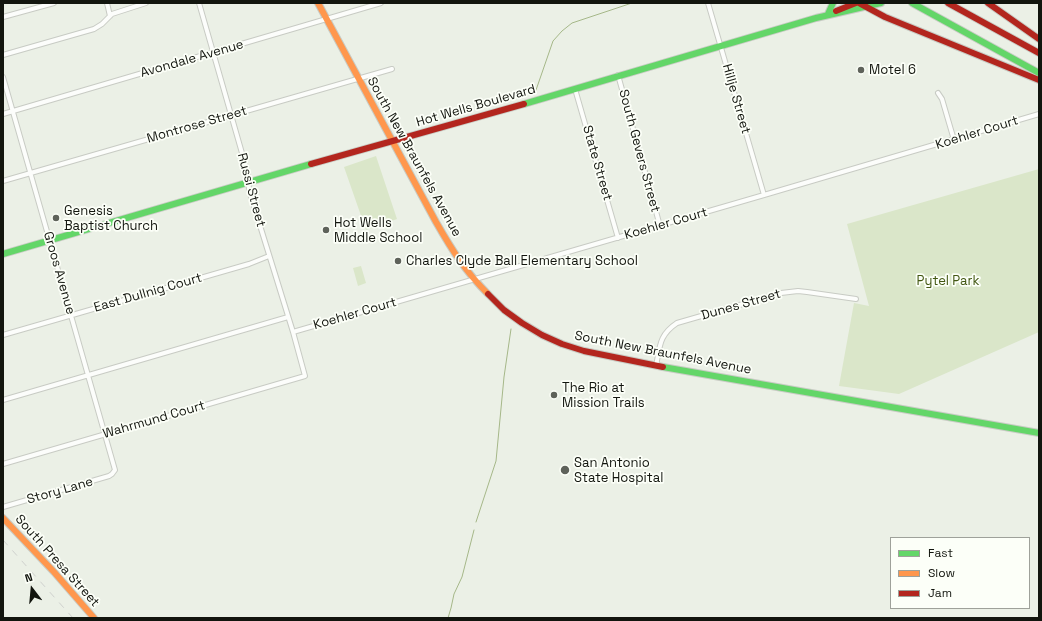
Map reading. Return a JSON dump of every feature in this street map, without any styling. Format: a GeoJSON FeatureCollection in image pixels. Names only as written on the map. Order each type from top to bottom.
{"type":"FeatureCollection","features":[{"type":"Feature","properties":{"kind":"main road","name":"South New Braunfels Avenue"},"geometry":{"type":"LineString","coordinates":[[318,3],[454,253],[474,280],[504,310],[522,324],[562,344],[584,351],[656,366],[1039,433]]}},
{"type":"Feature","properties":{"kind":"main road"},"geometry":{"type":"LineString","coordinates":[[828,14],[833,3]]}},
{"type":"Feature","properties":{"kind":"main road","name":"Hot Wells Boulevard"},"geometry":{"type":"LineString","coordinates":[[3,254],[816,18],[858,3]]}},
{"type":"Feature","properties":{"kind":"main road"},"geometry":{"type":"LineString","coordinates":[[858,3],[892,20],[1039,80]]}},
{"type":"Feature","properties":{"kind":"main road","name":"Hot Wells Boulevard"},"geometry":{"type":"LineString","coordinates":[[816,18],[881,3]]}},
{"type":"Feature","properties":{"kind":"main road"},"geometry":{"type":"LineString","coordinates":[[912,3],[1039,73]]}},
{"type":"Feature","properties":{"kind":"main road"},"geometry":{"type":"LineString","coordinates":[[948,3],[1039,53]]}},
{"type":"Feature","properties":{"kind":"main road"},"geometry":{"type":"LineString","coordinates":[[988,3],[1039,39]]}},
{"type":"Feature","properties":{"kind":"main road","name":"South Presa Street"},"geometry":{"type":"LineString","coordinates":[[3,518],[54,572],[94,618]]}},
{"type":"Feature","properties":{"kind":"street"},"geometry":{"type":"LineString","coordinates":[[3,17],[54,3]]}},
{"type":"Feature","properties":{"kind":"street"},"geometry":{"type":"LineString","coordinates":[[107,3],[110,16]]}},
{"type":"Feature","properties":{"kind":"street"},"geometry":{"type":"LineString","coordinates":[[3,55],[94,29],[116,12],[146,3]]}},
{"type":"Feature","properties":{"kind":"street","name":"Russi Street"},"geometry":{"type":"LineString","coordinates":[[199,3],[248,174],[250,190],[305,376]]}},
{"type":"Feature","properties":{"kind":"street","name":"Avondale Avenue"},"geometry":{"type":"LineString","coordinates":[[3,114],[382,3]]}},
{"type":"Feature","properties":{"kind":"street","name":"Hillje Street"},"geometry":{"type":"LineString","coordinates":[[708,3],[764,195]]}},
{"type":"Feature","properties":{"kind":"street","name":"Montrose Street"},"geometry":{"type":"LineString","coordinates":[[3,181],[392,68]]}},
{"type":"Feature","properties":{"kind":"street","name":"South Gevers Street"},"geometry":{"type":"LineString","coordinates":[[618,76],[660,226]]}},
{"type":"Feature","properties":{"kind":"street","name":"Groos Avenue"},"geometry":{"type":"LineString","coordinates":[[3,77],[115,470]]}},
{"type":"Feature","properties":{"kind":"street","name":"State Street"},"geometry":{"type":"LineString","coordinates":[[575,88],[618,238]]}},
{"type":"Feature","properties":{"kind":"street"},"geometry":{"type":"LineString","coordinates":[[938,93],[942,99],[954,140]]}},
{"type":"Feature","properties":{"kind":"street","name":"Koehler Court"},"geometry":{"type":"LineString","coordinates":[[293,332],[1039,114]]}},
{"type":"Feature","properties":{"kind":"street","name":"East Dullnig Court"},"geometry":{"type":"LineString","coordinates":[[3,335],[249,264],[269,256]]}},
{"type":"Feature","properties":{"kind":"street","name":"Dunes Street"},"geometry":{"type":"LineString","coordinates":[[656,366],[660,342],[663,336],[677,324],[781,293],[798,291],[856,299]]}},
{"type":"Feature","properties":{"kind":"street"},"geometry":{"type":"LineString","coordinates":[[3,400],[288,317]]}},
{"type":"Feature","properties":{"kind":"street","name":"Wahrmund Court"},"geometry":{"type":"LineString","coordinates":[[3,464],[305,376]]}},
{"type":"Feature","properties":{"kind":"street","name":"Story Lane"},"geometry":{"type":"LineString","coordinates":[[3,507],[109,476],[115,470]]}},
{"type":"Feature","properties":{"kind":"green space"},"geometry":{"type":"Polygon","coordinates":[[[376,156],[397,219],[366,230],[344,167],[376,156]]]}},
{"type":"Feature","properties":{"kind":"green space","name":"Pytel Park"},"geometry":{"type":"Polygon","coordinates":[[[1039,169],[1039,332],[899,394],[839,386],[854,303],[869,306],[847,224],[1039,169]]]}},
{"type":"Feature","properties":{"kind":"green space"},"geometry":{"type":"Polygon","coordinates":[[[361,266],[366,283],[358,286],[353,268],[361,266]]]}},
{"type":"Feature","properties":{"kind":"waterway"},"geometry":{"type":"LineString","coordinates":[[535,93],[553,41],[562,31],[572,23],[632,3]]}},
{"type":"Feature","properties":{"kind":"waterway"},"geometry":{"type":"LineString","coordinates":[[476,522],[496,461],[504,377],[511,329]]}},
{"type":"Feature","properties":{"kind":"waterway"},"geometry":{"type":"LineString","coordinates":[[448,618],[454,594],[462,577],[474,530]]}},
{"type":"Feature","properties":{"kind":"railway"},"geometry":{"type":"LineString","coordinates":[[3,540],[73,618]]}},
{"type":"Feature","properties":{"kind":"traffic: fast"},"geometry":{"type":"LineString","coordinates":[[828,14],[833,3]]}},
{"type":"Feature","properties":{"kind":"traffic: fast"},"geometry":{"type":"LineString","coordinates":[[524,104],[816,18],[881,3]]}},
{"type":"Feature","properties":{"kind":"traffic: fast"},"geometry":{"type":"LineString","coordinates":[[912,3],[1039,73]]}},
{"type":"Feature","properties":{"kind":"traffic: fast"},"geometry":{"type":"LineString","coordinates":[[3,254],[311,164]]}},
{"type":"Feature","properties":{"kind":"traffic: fast"},"geometry":{"type":"LineString","coordinates":[[663,367],[1039,433]]}},
{"type":"Feature","properties":{"kind":"traffic: slow"},"geometry":{"type":"LineString","coordinates":[[318,3],[436,222],[453,251],[488,294]]}},
{"type":"Feature","properties":{"kind":"traffic: slow"},"geometry":{"type":"LineString","coordinates":[[3,518],[54,572],[94,618]]}},
{"type":"Feature","properties":{"kind":"traffic: jam"},"geometry":{"type":"LineString","coordinates":[[836,11],[856,3]]}},
{"type":"Feature","properties":{"kind":"traffic: jam"},"geometry":{"type":"LineString","coordinates":[[859,3],[885,17],[1039,80]]}},
{"type":"Feature","properties":{"kind":"traffic: jam"},"geometry":{"type":"LineString","coordinates":[[948,3],[1039,53]]}},
{"type":"Feature","properties":{"kind":"traffic: jam"},"geometry":{"type":"LineString","coordinates":[[988,3],[1039,39]]}},
{"type":"Feature","properties":{"kind":"traffic: jam"},"geometry":{"type":"LineString","coordinates":[[311,164],[524,104]]}},
{"type":"Feature","properties":{"kind":"traffic: jam"},"geometry":{"type":"LineString","coordinates":[[488,294],[504,310],[522,323],[542,335],[562,344],[584,351],[663,367]]}},
{"type":"Feature","properties":{"kind":"place","name":"Motel 6"},"geometry":{"type":"Point","coordinates":[861,70]}},
{"type":"Feature","properties":{"kind":"place","name":"Genesis Baptist Church"},"geometry":{"type":"Point","coordinates":[56,218]}},
{"type":"Feature","properties":{"kind":"place","name":"Hot Wells Middle School"},"geometry":{"type":"Point","coordinates":[326,230]}},
{"type":"Feature","properties":{"kind":"place","name":"Charles Clyde Ball Elementary School"},"geometry":{"type":"Point","coordinates":[398,261]}},
{"type":"Feature","properties":{"kind":"place","name":"The Rio at Mission Trails"},"geometry":{"type":"Point","coordinates":[554,395]}},
{"type":"Feature","properties":{"kind":"place","name":"San Antonio State Hospital"},"geometry":{"type":"Point","coordinates":[565,470]}}]}
